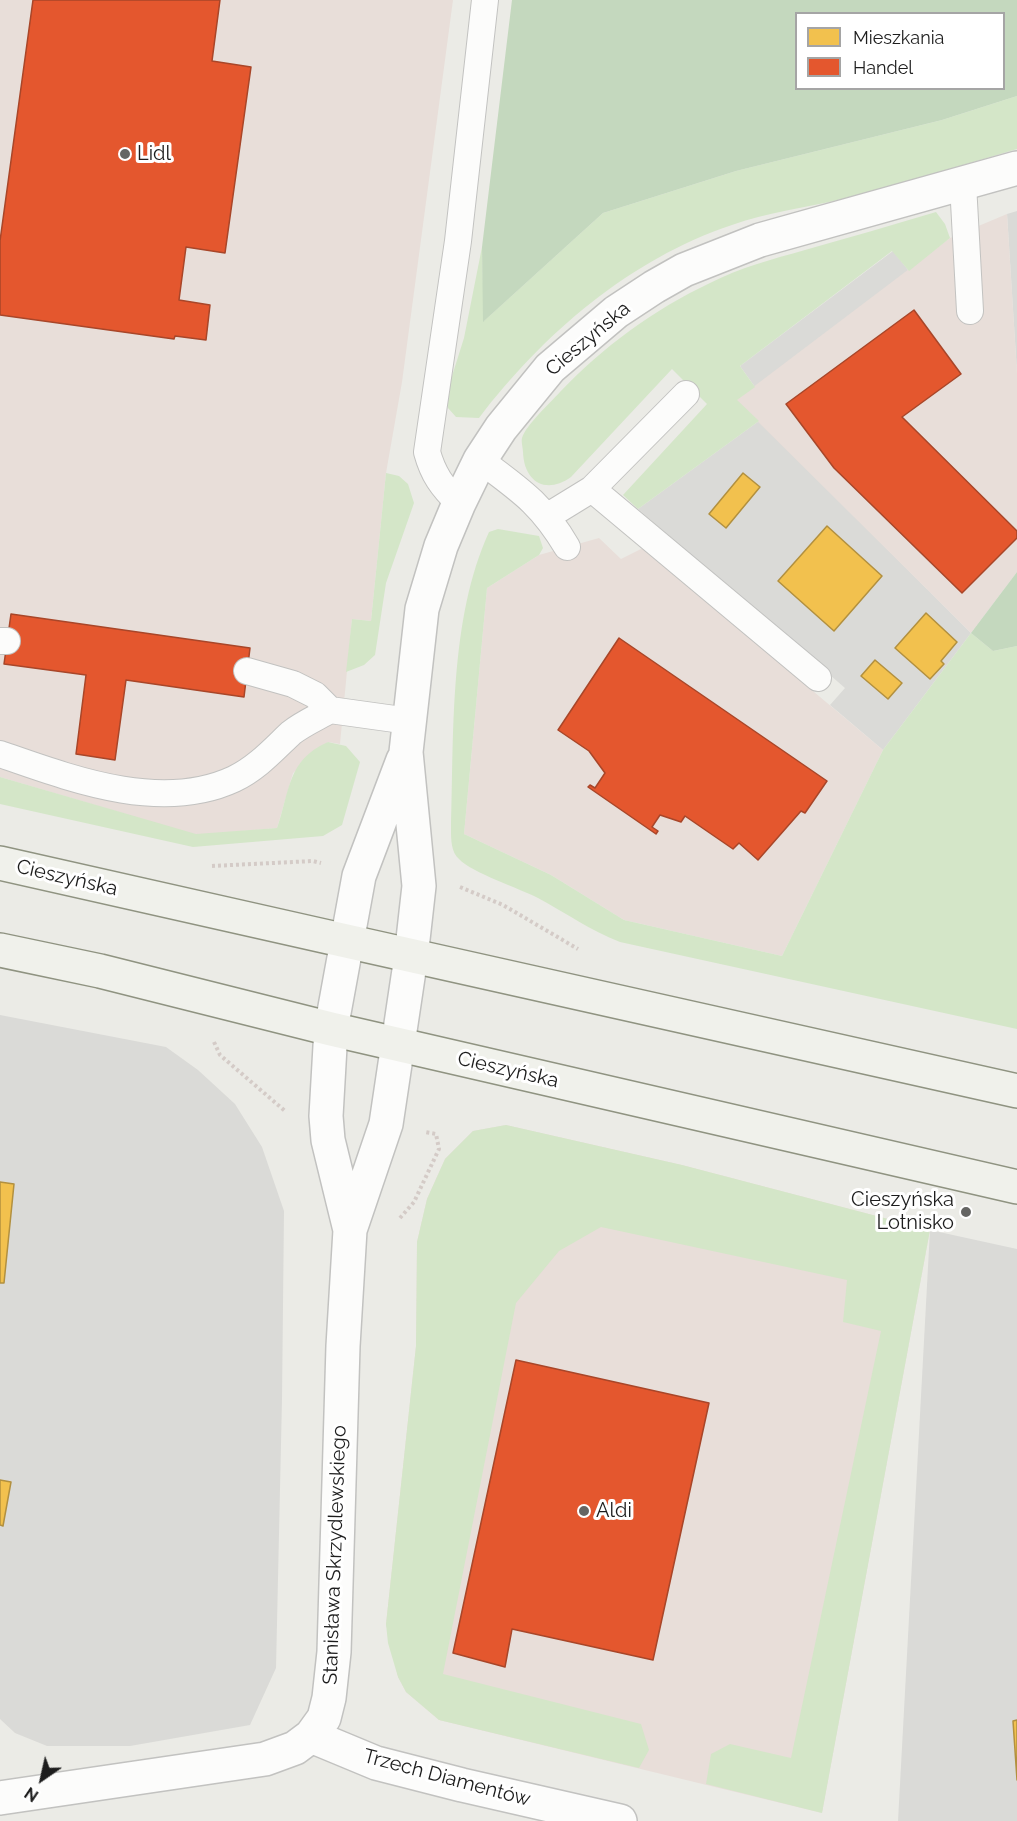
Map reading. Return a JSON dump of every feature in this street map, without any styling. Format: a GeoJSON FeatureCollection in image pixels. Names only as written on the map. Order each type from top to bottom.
{"type":"FeatureCollection","features":[{"type":"Feature","properties":{"kind":"main road","name":"Cieszyńska"},"geometry":{"type":"LineString","coordinates":[[0,863],[240,918],[346,939],[411,957],[1017,1091]]}},
{"type":"Feature","properties":{"kind":"main road","name":"Cieszyńska"},"geometry":{"type":"LineString","coordinates":[[0,950],[100,971],[331,1029],[1017,1187]]}},
{"type":"Feature","properties":{"kind":"street","name":"Cieszyńska"},"geometry":{"type":"LineString","coordinates":[[411,957],[419,886],[408,737],[422,609],[437,557],[459,503],[480,460],[524,398],[550,368],[616,312],[684,270],[759,240],[1017,168]]}},
{"type":"Feature","properties":{"kind":"street","name":"Cieszyńska"},"geometry":{"type":"LineString","coordinates":[[346,939],[359,876],[408,737]]}},
{"type":"Feature","properties":{"kind":"street","name":"Stanisława Skrzydlewskiego"},"geometry":{"type":"LineString","coordinates":[[346,939],[331,1029],[326,1124],[350,1230]]}},
{"type":"Feature","properties":{"kind":"street","name":"Stanisława Skrzydlewskiego"},"geometry":{"type":"LineString","coordinates":[[0,1798],[265,1759],[295,1748],[311,1736],[324,1718],[334,1652],[343,1346],[350,1230],[386,1124],[411,957]]}},
{"type":"Feature","properties":{"kind":"street","name":"Trzech Diamentów"},"geometry":{"type":"LineString","coordinates":[[311,1736],[376,1763],[620,1821]]}},
{"type":"Feature","properties":{"kind":"lane"},"geometry":{"type":"LineString","coordinates":[[459,503],[444,488],[432,470],[428,452],[458,241],[485,0]]}},
{"type":"Feature","properties":{"kind":"lane"},"geometry":{"type":"LineString","coordinates":[[963,184],[970,311]]}},
{"type":"Feature","properties":{"kind":"lane"},"geometry":{"type":"LineString","coordinates":[[548,516],[592,489],[686,394]]}},
{"type":"Feature","properties":{"kind":"lane"},"geometry":{"type":"LineString","coordinates":[[480,460],[529,496],[548,516],[567,547]]}},
{"type":"Feature","properties":{"kind":"lane"},"geometry":{"type":"LineString","coordinates":[[592,489],[818,678]]}},
{"type":"Feature","properties":{"kind":"lane"},"geometry":{"type":"LineString","coordinates":[[247,671],[293,684],[315,695],[330,710],[408,737]]}},
{"type":"Feature","properties":{"kind":"lane"},"geometry":{"type":"LineString","coordinates":[[0,754],[105,786],[157,794],[198,792],[236,778],[268,757],[293,732],[330,710]]}},
{"type":"Feature","properties":{"kind":"path"},"geometry":{"type":"LineString","coordinates":[[205,867],[313,861],[359,876]]}},
{"type":"Feature","properties":{"kind":"path"},"geometry":{"type":"LineString","coordinates":[[419,886],[456,886],[474,892],[582,951]]}},
{"type":"Feature","properties":{"kind":"shaded area"},"geometry":{"type":"Polygon","coordinates":[[[0,0],[453,0],[402,382],[386,473],[371,621],[352,619],[340,744],[328,742],[293,773],[277,828],[196,835],[0,777],[0,0]]]}},
{"type":"Feature","properties":{"kind":"shaded area"},"geometry":{"type":"Polygon","coordinates":[[[1017,211],[1017,373],[1007,214],[1017,211]]]}},
{"type":"Feature","properties":{"kind":"shaded area"},"geometry":{"type":"Polygon","coordinates":[[[1007,214],[1017,373],[1017,572],[971,633],[736,400],[950,238],[1007,214]]]}},
{"type":"Feature","properties":{"kind":"shaded area"},"geometry":{"type":"Polygon","coordinates":[[[893,251],[909,271],[755,387],[740,366],[893,251]]]}},
{"type":"Feature","properties":{"kind":"shaded area"},"geometry":{"type":"Polygon","coordinates":[[[759,421],[971,633],[883,750],[830,705],[845,688],[638,509],[759,421]]]}},
{"type":"Feature","properties":{"kind":"shaded area"},"geometry":{"type":"Polygon","coordinates":[[[599,538],[621,559],[643,548],[883,750],[782,956],[624,920],[551,875],[464,834],[487,588],[539,555],[599,538]]]}},
{"type":"Feature","properties":{"kind":"shaded area"},"geometry":{"type":"Polygon","coordinates":[[[0,1015],[166,1047],[198,1070],[235,1104],[262,1147],[284,1211],[282,1399],[276,1668],[250,1725],[130,1746],[47,1746],[15,1733],[0,1719],[0,1015]]]}},
{"type":"Feature","properties":{"kind":"shaded area"},"geometry":{"type":"Polygon","coordinates":[[[506,1125],[682,1165],[930,1230],[822,1813],[439,1720],[406,1692],[398,1677],[386,1624],[416,1346],[417,1242],[427,1199],[445,1159],[473,1131],[506,1125]]]}},
{"type":"Feature","properties":{"kind":"shaded area"},"geometry":{"type":"Polygon","coordinates":[[[930,1230],[1017,1249],[1017,1821],[898,1821],[930,1230]]]}},
{"type":"Feature","properties":{"kind":"green space"},"geometry":{"type":"Polygon","coordinates":[[[512,0],[1017,0],[1017,96],[942,120],[736,171],[603,213],[483,322],[482,247],[512,0]]]}},
{"type":"Feature","properties":{"kind":"green space"},"geometry":{"type":"Polygon","coordinates":[[[1017,96],[1017,149],[864,193],[773,213],[732,225],[694,240],[658,258],[591,303],[531,357],[479,418],[456,417],[448,408],[447,392],[464,338],[482,247],[484,321],[603,213],[736,171],[942,120],[1017,96]]]}},
{"type":"Feature","properties":{"kind":"green space"},"geometry":{"type":"Polygon","coordinates":[[[936,212],[945,224],[950,238],[909,271],[892,251],[740,366],[755,387],[737,400],[759,421],[638,509],[623,495],[707,404],[672,369],[571,477],[553,485],[545,485],[532,478],[527,471],[522,440],[533,421],[576,376],[611,345],[649,317],[689,294],[744,268],[936,212]]]}},
{"type":"Feature","properties":{"kind":"green space"},"geometry":{"type":"Polygon","coordinates":[[[386,473],[399,476],[408,484],[414,503],[386,583],[375,655],[364,665],[346,672],[352,619],[371,621],[386,473]]]}},
{"type":"Feature","properties":{"kind":"green space"},"geometry":{"type":"Polygon","coordinates":[[[498,529],[539,536],[543,548],[539,555],[487,588],[464,834],[551,875],[624,920],[782,956],[883,750],[971,633],[993,651],[1017,646],[1017,1029],[620,942],[538,898],[474,870],[459,859],[453,849],[451,829],[454,716],[460,639],[476,566],[489,532],[498,529]]]}},
{"type":"Feature","properties":{"kind":"green space"},"geometry":{"type":"Polygon","coordinates":[[[1017,572],[1017,646],[993,651],[971,633],[1017,572]]]}},
{"type":"Feature","properties":{"kind":"green space"},"geometry":{"type":"Polygon","coordinates":[[[328,742],[346,746],[360,762],[342,825],[323,836],[193,847],[0,804],[0,777],[196,834],[277,828],[297,767],[315,749],[328,742]]]}},
{"type":"Feature","properties":{"kind":"green space"},"geometry":{"type":"Polygon","coordinates":[[[506,1125],[682,1165],[930,1230],[822,1813],[706,1784],[711,1754],[730,1744],[791,1758],[881,1331],[843,1322],[847,1280],[601,1227],[559,1251],[516,1303],[443,1674],[641,1724],[649,1750],[639,1768],[439,1720],[406,1692],[398,1677],[388,1643],[386,1624],[416,1346],[417,1242],[427,1199],[445,1159],[473,1131],[506,1125]]]}},
{"type":"Feature","properties":{"kind":"building: Mieszkania"},"geometry":{"type":"Polygon","coordinates":[[[743,473],[760,487],[726,528],[709,514],[743,473]]]}},
{"type":"Feature","properties":{"kind":"building: Mieszkania"},"geometry":{"type":"Polygon","coordinates":[[[827,526],[882,576],[834,631],[778,581],[827,526]]]}},
{"type":"Feature","properties":{"kind":"building: Mieszkania"},"geometry":{"type":"Polygon","coordinates":[[[926,613],[957,642],[941,661],[944,664],[930,679],[895,648],[926,613]]]}},
{"type":"Feature","properties":{"kind":"building: Mieszkania"},"geometry":{"type":"Polygon","coordinates":[[[875,660],[902,683],[888,699],[861,676],[875,660]]]}},
{"type":"Feature","properties":{"kind":"building: Mieszkania"},"geometry":{"type":"Polygon","coordinates":[[[0,1182],[14,1184],[4,1283],[0,1283],[0,1182]]]}},
{"type":"Feature","properties":{"kind":"building: Mieszkania"},"geometry":{"type":"Polygon","coordinates":[[[0,1480],[11,1482],[3,1526],[0,1525],[0,1480]]]}},
{"type":"Feature","properties":{"kind":"building: Mieszkania"},"geometry":{"type":"Polygon","coordinates":[[[1017,1720],[1017,1780],[1013,1721],[1017,1720]]]}},
{"type":"Feature","properties":{"kind":"building: Handel","name":"Lidl"},"geometry":{"type":"Polygon","coordinates":[[[33,0],[220,0],[212,61],[251,67],[225,253],[186,247],[179,300],[210,305],[206,340],[175,336],[174,339],[0,315],[0,241],[33,0]]]}},
{"type":"Feature","properties":{"kind":"building: Handel"},"geometry":{"type":"Polygon","coordinates":[[[914,310],[961,374],[902,417],[1017,531],[1017,538],[962,593],[834,468],[786,404],[914,310]]]}},
{"type":"Feature","properties":{"kind":"building: Handel"},"geometry":{"type":"Polygon","coordinates":[[[11,614],[250,648],[244,697],[126,680],[115,760],[76,754],[86,675],[4,664],[11,614]]]}},
{"type":"Feature","properties":{"kind":"building: Handel"},"geometry":{"type":"Polygon","coordinates":[[[619,638],[827,781],[805,813],[801,811],[758,860],[739,843],[733,849],[685,816],[681,822],[660,815],[652,827],[658,831],[656,834],[588,787],[590,785],[595,788],[605,773],[589,751],[558,730],[619,638]]]}},
{"type":"Feature","properties":{"kind":"building: Handel","name":"Aldi"},"geometry":{"type":"Polygon","coordinates":[[[516,1360],[709,1403],[653,1660],[512,1629],[505,1667],[453,1653],[516,1360]]]}},
{"type":"Feature","properties":{"kind":"place","name":"Lidl"},"geometry":{"type":"Point","coordinates":[125,154]}},
{"type":"Feature","properties":{"kind":"place","name":"Cieszyńska Lotnisko"},"geometry":{"type":"Point","coordinates":[966,1212]}},
{"type":"Feature","properties":{"kind":"place","name":"Aldi"},"geometry":{"type":"Point","coordinates":[584,1511]}}]}
